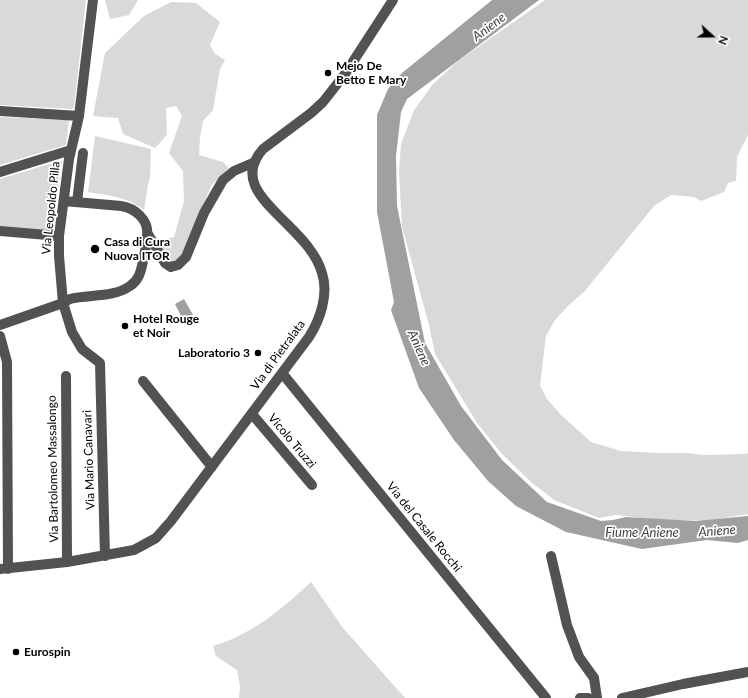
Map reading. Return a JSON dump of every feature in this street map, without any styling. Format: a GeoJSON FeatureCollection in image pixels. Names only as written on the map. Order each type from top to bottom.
{"type":"FeatureCollection","features":[{"type":"Feature","properties":{"kind":"street","name":"Via Leopoldo Pilla"},"geometry":{"type":"LineString","coordinates":[[93,0],[79,116],[70,150],[59,236],[59,268],[63,303],[72,332],[84,351],[100,363]]}},
{"type":"Feature","properties":{"kind":"street"},"geometry":{"type":"LineString","coordinates":[[64,201],[121,206],[136,212],[142,218],[148,234],[165,263],[172,266],[178,265],[186,257],[204,213],[223,180],[234,171],[255,162],[263,149],[316,109],[328,97],[345,74],[393,0]]}},
{"type":"Feature","properties":{"kind":"street"},"geometry":{"type":"LineString","coordinates":[[0,111],[79,116]]}},
{"type":"Feature","properties":{"kind":"street"},"geometry":{"type":"LineString","coordinates":[[0,172],[70,150]]}},
{"type":"Feature","properties":{"kind":"street"},"geometry":{"type":"LineString","coordinates":[[77,202],[83,153]]}},
{"type":"Feature","properties":{"kind":"street","name":"Via di Pietralata"},"geometry":{"type":"LineString","coordinates":[[4,569],[105,556],[134,550],[156,538],[171,521],[252,414],[306,341],[316,325],[324,291],[323,278],[318,263],[310,250],[266,204],[257,190],[252,179],[252,170],[255,162]]}},
{"type":"Feature","properties":{"kind":"street"},"geometry":{"type":"LineString","coordinates":[[0,231],[59,236]]}},
{"type":"Feature","properties":{"kind":"street"},"geometry":{"type":"LineString","coordinates":[[0,325],[63,303],[73,298],[122,291],[132,285],[140,275],[148,234]]}},
{"type":"Feature","properties":{"kind":"street"},"geometry":{"type":"LineString","coordinates":[[0,336],[7,362],[4,569]]}},
{"type":"Feature","properties":{"kind":"street","name":"Via Mario Canavari"},"geometry":{"type":"LineString","coordinates":[[100,363],[105,556]]}},
{"type":"Feature","properties":{"kind":"street","name":"Via del Casale Rocchi"},"geometry":{"type":"LineString","coordinates":[[282,373],[546,698]]}},
{"type":"Feature","properties":{"kind":"street","name":"Via Bartolomeo Massalongo"},"geometry":{"type":"LineString","coordinates":[[66,376],[67,562]]}},
{"type":"Feature","properties":{"kind":"street"},"geometry":{"type":"LineString","coordinates":[[143,381],[212,467]]}},
{"type":"Feature","properties":{"kind":"street","name":"Vicolo Truzzi"},"geometry":{"type":"LineString","coordinates":[[252,414],[312,485]]}},
{"type":"Feature","properties":{"kind":"street"},"geometry":{"type":"LineString","coordinates":[[551,556],[567,625],[579,656],[594,678],[597,698]]}},
{"type":"Feature","properties":{"kind":"street"},"geometry":{"type":"LineString","coordinates":[[622,698],[652,695],[683,684],[748,672]]}},
{"type":"Feature","properties":{"kind":"street"},"geometry":{"type":"LineString","coordinates":[[580,698],[588,698]]}},
{"type":"Feature","properties":{"kind":"shaded area"},"geometry":{"type":"Polygon","coordinates":[[[0,0],[86,0],[74,107],[72,109],[0,105],[0,0]]]}},
{"type":"Feature","properties":{"kind":"shaded area"},"geometry":{"type":"Polygon","coordinates":[[[105,0],[138,0],[129,15],[110,19],[105,0]]]}},
{"type":"Feature","properties":{"kind":"shaded area"},"geometry":{"type":"Polygon","coordinates":[[[545,0],[748,0],[748,135],[737,157],[736,181],[728,183],[724,192],[701,201],[694,197],[671,195],[654,206],[584,292],[555,320],[546,336],[540,385],[547,399],[561,415],[591,442],[621,451],[705,455],[748,453],[748,514],[710,520],[670,521],[616,515],[599,518],[554,500],[531,482],[502,454],[477,423],[435,354],[429,325],[402,227],[399,171],[401,144],[414,110],[433,84],[458,61],[545,0]]]}},
{"type":"Feature","properties":{"kind":"shaded area"},"geometry":{"type":"Polygon","coordinates":[[[171,2],[196,3],[220,22],[210,45],[215,54],[225,60],[220,69],[213,110],[203,121],[199,155],[223,162],[229,168],[211,186],[184,252],[179,259],[171,262],[165,256],[160,246],[161,240],[174,237],[184,201],[183,171],[169,153],[182,116],[176,106],[166,108],[167,135],[155,148],[123,134],[118,118],[93,116],[105,53],[144,16],[171,2]]]}},
{"type":"Feature","properties":{"kind":"shaded area"},"geometry":{"type":"Polygon","coordinates":[[[0,117],[69,120],[66,145],[0,165],[0,117]]]}},
{"type":"Feature","properties":{"kind":"shaded area"},"geometry":{"type":"Polygon","coordinates":[[[95,136],[151,149],[150,177],[144,210],[124,199],[88,192],[95,136]]]}},
{"type":"Feature","properties":{"kind":"shaded area"},"geometry":{"type":"Polygon","coordinates":[[[62,161],[52,231],[0,227],[0,179],[62,161]]]}},
{"type":"Feature","properties":{"kind":"shaded area"},"geometry":{"type":"Polygon","coordinates":[[[311,582],[343,628],[405,698],[239,698],[240,686],[237,670],[216,656],[213,646],[228,641],[257,626],[285,605],[311,582]]]}},
{"type":"Feature","properties":{"kind":"water","name":"Fiume Aniene"},"geometry":{"type":"Polygon","coordinates":[[[492,0],[539,0],[407,99],[401,112],[396,156],[397,206],[425,343],[461,406],[502,460],[547,502],[601,521],[626,517],[695,521],[748,516],[748,540],[738,543],[707,540],[642,549],[566,532],[516,506],[488,481],[454,440],[419,388],[391,310],[394,302],[377,212],[377,115],[388,89],[402,73],[492,0]]]}},
{"type":"Feature","properties":{"kind":"water"},"geometry":{"type":"Polygon","coordinates":[[[184,299],[193,315],[183,320],[175,304],[184,299]]]}},
{"type":"Feature","properties":{"kind":"place","name":"Mejo De Betto E Mary"},"geometry":{"type":"Point","coordinates":[328,73]}},
{"type":"Feature","properties":{"kind":"place","name":"Casa di Cura Nuova ITOR"},"geometry":{"type":"Point","coordinates":[95,249]}},
{"type":"Feature","properties":{"kind":"place","name":"Hotel Rouge et Noir"},"geometry":{"type":"Point","coordinates":[125,326]}},
{"type":"Feature","properties":{"kind":"place","name":"Laboratorio 3"},"geometry":{"type":"Point","coordinates":[258,353]}},
{"type":"Feature","properties":{"kind":"place","name":"Eurospin"},"geometry":{"type":"Point","coordinates":[16,652]}},
{"type":"Feature","properties":{"kind":"water label","name":"Aniene"},"geometry":{"type":"Point","coordinates":[489,27]}},
{"type":"Feature","properties":{"kind":"water label","name":"Aniene"},"geometry":{"type":"Point","coordinates":[419,348]}},
{"type":"Feature","properties":{"kind":"water label","name":"Aniene"},"geometry":{"type":"Point","coordinates":[717,531]}}]}
